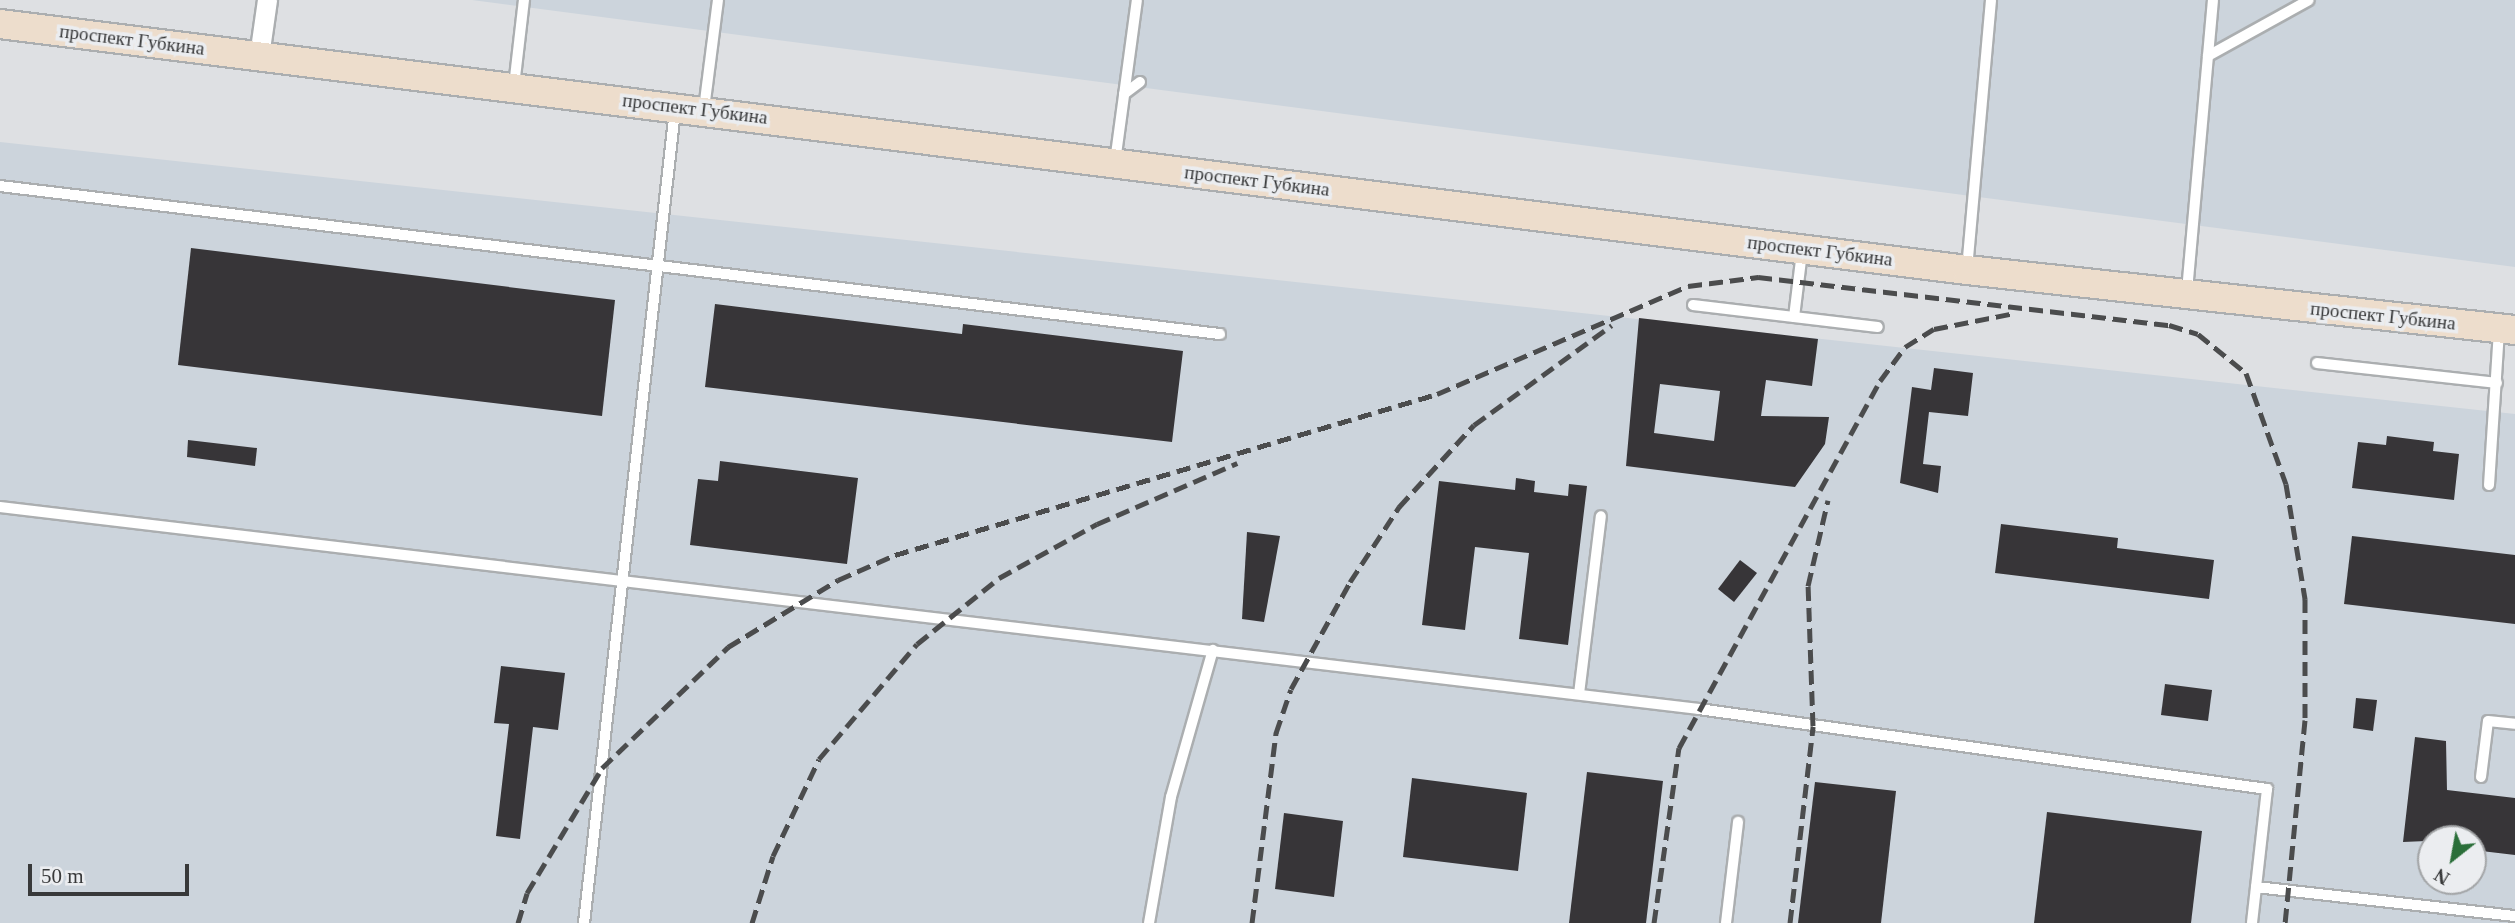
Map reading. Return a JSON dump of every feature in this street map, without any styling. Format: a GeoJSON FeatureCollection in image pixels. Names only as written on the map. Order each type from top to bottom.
{"type":"FeatureCollection","features":[{"type":"Feature","properties":{"kind":"main road","name":"проспект Губкина"},"geometry":{"type":"LineString","coordinates":[[0,24],[676,106],[1967,270],[2507,329]]}},
{"type":"Feature","properties":{"kind":"street"},"geometry":{"type":"LineString","coordinates":[[259,56],[267,0]]}},
{"type":"Feature","properties":{"kind":"lane"},"geometry":{"type":"LineString","coordinates":[[513,87],[524,0]]}},
{"type":"Feature","properties":{"kind":"lane"},"geometry":{"type":"LineString","coordinates":[[704,110],[718,0]]}},
{"type":"Feature","properties":{"kind":"lane"},"geometry":{"type":"LineString","coordinates":[[1115,163],[1137,0]]}},
{"type":"Feature","properties":{"kind":"lane"},"geometry":{"type":"LineString","coordinates":[[1967,270],[1991,0]]}},
{"type":"Feature","properties":{"kind":"lane"},"geometry":{"type":"LineString","coordinates":[[2186,295],[2213,0]]}},
{"type":"Feature","properties":{"kind":"lane"},"geometry":{"type":"LineString","coordinates":[[2208,56],[2309,0]]}},
{"type":"Feature","properties":{"kind":"lane"},"geometry":{"type":"LineString","coordinates":[[1124,94],[1140,82]]}},
{"type":"Feature","properties":{"kind":"lane"},"geometry":{"type":"LineString","coordinates":[[584,923],[624,580],[656,263],[676,106]]}},
{"type":"Feature","properties":{"kind":"lane"},"geometry":{"type":"LineString","coordinates":[[0,186],[656,263],[1220,334]]}},
{"type":"Feature","properties":{"kind":"lane"},"geometry":{"type":"LineString","coordinates":[[1794,317],[1803,250]]}},
{"type":"Feature","properties":{"kind":"lane"},"geometry":{"type":"LineString","coordinates":[[1693,305],[1878,327]]}},
{"type":"Feature","properties":{"kind":"lane"},"geometry":{"type":"LineString","coordinates":[[2489,485],[2497,383],[2507,329]]}},
{"type":"Feature","properties":{"kind":"lane"},"geometry":{"type":"LineString","coordinates":[[2317,363],[2497,383]]}},
{"type":"Feature","properties":{"kind":"lane"},"geometry":{"type":"LineString","coordinates":[[0,507],[1579,694],[2267,789],[2252,923]]}},
{"type":"Feature","properties":{"kind":"lane"},"geometry":{"type":"LineString","coordinates":[[1579,694],[1601,516]]}},
{"type":"Feature","properties":{"kind":"lane"},"geometry":{"type":"LineString","coordinates":[[1149,923],[1171,797],[1213,650]]}},
{"type":"Feature","properties":{"kind":"lane"},"geometry":{"type":"LineString","coordinates":[[2481,777],[2488,721],[2515,724]]}},
{"type":"Feature","properties":{"kind":"lane"},"geometry":{"type":"LineString","coordinates":[[1726,923],[1738,822]]}},
{"type":"Feature","properties":{"kind":"lane"},"geometry":{"type":"LineString","coordinates":[[2256,887],[2515,916]]}},
{"type":"Feature","properties":{"kind":"shaded area"},"geometry":{"type":"Polygon","coordinates":[[[472,0],[2515,0],[2515,267],[472,0]]]}},
{"type":"Feature","properties":{"kind":"shaded area"},"geometry":{"type":"Polygon","coordinates":[[[0,142],[2515,414],[2515,923],[0,923],[0,142]]]}},
{"type":"Feature","properties":{"kind":"building"},"geometry":{"type":"Polygon","coordinates":[[[191,248],[615,300],[602,416],[178,365],[191,248]]]}},
{"type":"Feature","properties":{"kind":"building"},"geometry":{"type":"Polygon","coordinates":[[[715,304],[962,334],[963,324],[1183,351],[1172,442],[705,387],[715,304]]]}},
{"type":"Feature","properties":{"kind":"building"},"geometry":{"type":"Polygon","coordinates":[[[1639,318],[1818,339],[1812,386],[1766,380],[1761,416],[1829,417],[1825,444],[1795,487],[1626,466],[1639,318]],[[1660,384],[1654,433],[1714,441],[1720,391],[1660,384]]]}},
{"type":"Feature","properties":{"kind":"building"},"geometry":{"type":"Polygon","coordinates":[[[1934,368],[1973,373],[1968,416],[1929,412],[1923,464],[1941,466],[1938,493],[1900,483],[1912,387],[1931,390],[1934,368]]]}},
{"type":"Feature","properties":{"kind":"building"},"geometry":{"type":"Polygon","coordinates":[[[2387,436],[2434,442],[2433,451],[2459,454],[2454,500],[2352,488],[2358,442],[2386,445],[2387,436]]]}},
{"type":"Feature","properties":{"kind":"building"},"geometry":{"type":"Polygon","coordinates":[[[188,440],[257,448],[255,466],[187,457],[188,440]]]}},
{"type":"Feature","properties":{"kind":"building"},"geometry":{"type":"Polygon","coordinates":[[[720,461],[858,478],[847,564],[690,545],[698,479],[718,481],[720,461]]]}},
{"type":"Feature","properties":{"kind":"building"},"geometry":{"type":"Polygon","coordinates":[[[1516,478],[1535,481],[1534,492],[1568,496],[1569,484],[1587,486],[1568,645],[1519,639],[1529,553],[1475,547],[1465,630],[1422,625],[1439,481],[1515,490],[1516,478]]]}},
{"type":"Feature","properties":{"kind":"building"},"geometry":{"type":"Polygon","coordinates":[[[2001,524],[2118,538],[2117,548],[2214,560],[2209,599],[1995,573],[2001,524]]]}},
{"type":"Feature","properties":{"kind":"building"},"geometry":{"type":"Polygon","coordinates":[[[1247,532],[1280,536],[1264,622],[1242,619],[1247,532]]]}},
{"type":"Feature","properties":{"kind":"building"},"geometry":{"type":"Polygon","coordinates":[[[2352,536],[2515,555],[2515,624],[2344,604],[2352,536]]]}},
{"type":"Feature","properties":{"kind":"building"},"geometry":{"type":"Polygon","coordinates":[[[1740,560],[1757,573],[1734,602],[1718,589],[1740,560]]]}},
{"type":"Feature","properties":{"kind":"building"},"geometry":{"type":"Polygon","coordinates":[[[501,666],[565,673],[558,730],[533,727],[520,839],[496,836],[509,724],[494,723],[501,666]]]}},
{"type":"Feature","properties":{"kind":"building"},"geometry":{"type":"Polygon","coordinates":[[[2165,684],[2212,690],[2208,721],[2161,715],[2165,684]]]}},
{"type":"Feature","properties":{"kind":"building"},"geometry":{"type":"Polygon","coordinates":[[[2356,698],[2377,700],[2373,731],[2353,728],[2356,698]]]}},
{"type":"Feature","properties":{"kind":"building"},"geometry":{"type":"Polygon","coordinates":[[[2415,737],[2446,741],[2447,790],[2515,798],[2515,855],[2487,852],[2487,825],[2417,825],[2417,841],[2403,842],[2415,737]]]}},
{"type":"Feature","properties":{"kind":"building"},"geometry":{"type":"Polygon","coordinates":[[[1587,772],[1663,781],[1646,923],[1569,923],[1587,772]]]}},
{"type":"Feature","properties":{"kind":"building"},"geometry":{"type":"Polygon","coordinates":[[[1412,778],[1527,793],[1518,871],[1403,857],[1412,778]]]}},
{"type":"Feature","properties":{"kind":"building"},"geometry":{"type":"Polygon","coordinates":[[[1815,782],[1896,791],[1881,923],[1798,923],[1815,782]]]}},
{"type":"Feature","properties":{"kind":"building"},"geometry":{"type":"Polygon","coordinates":[[[2047,812],[2202,831],[2191,923],[2034,923],[2047,812]]]}},
{"type":"Feature","properties":{"kind":"building"},"geometry":{"type":"Polygon","coordinates":[[[1284,813],[1343,821],[1334,897],[1275,889],[1284,813]]]}},
{"type":"Feature","properties":{"kind":"railway"},"geometry":{"type":"LineString","coordinates":[[518,923],[527,893],[602,768],[728,647],[838,580],[895,555],[1437,394],[1688,286],[1758,277],[2169,325],[2198,334],[2246,373],[2286,484],[2305,599],[2305,720],[2285,923]]}},
{"type":"Feature","properties":{"kind":"railway"},"geometry":{"type":"LineString","coordinates":[[1654,923],[1679,748],[1880,381],[1905,347],[1934,329],[2015,313]]}},
{"type":"Feature","properties":{"kind":"railway"},"geometry":{"type":"LineString","coordinates":[[1252,923],[1276,733],[1291,689],[1350,582],[1399,507],[1474,425],[1612,325]]}},
{"type":"Feature","properties":{"kind":"railway"},"geometry":{"type":"LineString","coordinates":[[752,923],[773,856],[819,759],[917,644],[999,578],[1097,524],[1237,463]]}},
{"type":"Feature","properties":{"kind":"railway"},"geometry":{"type":"LineString","coordinates":[[1790,923],[1813,726],[1808,586],[1828,500]]}}]}
